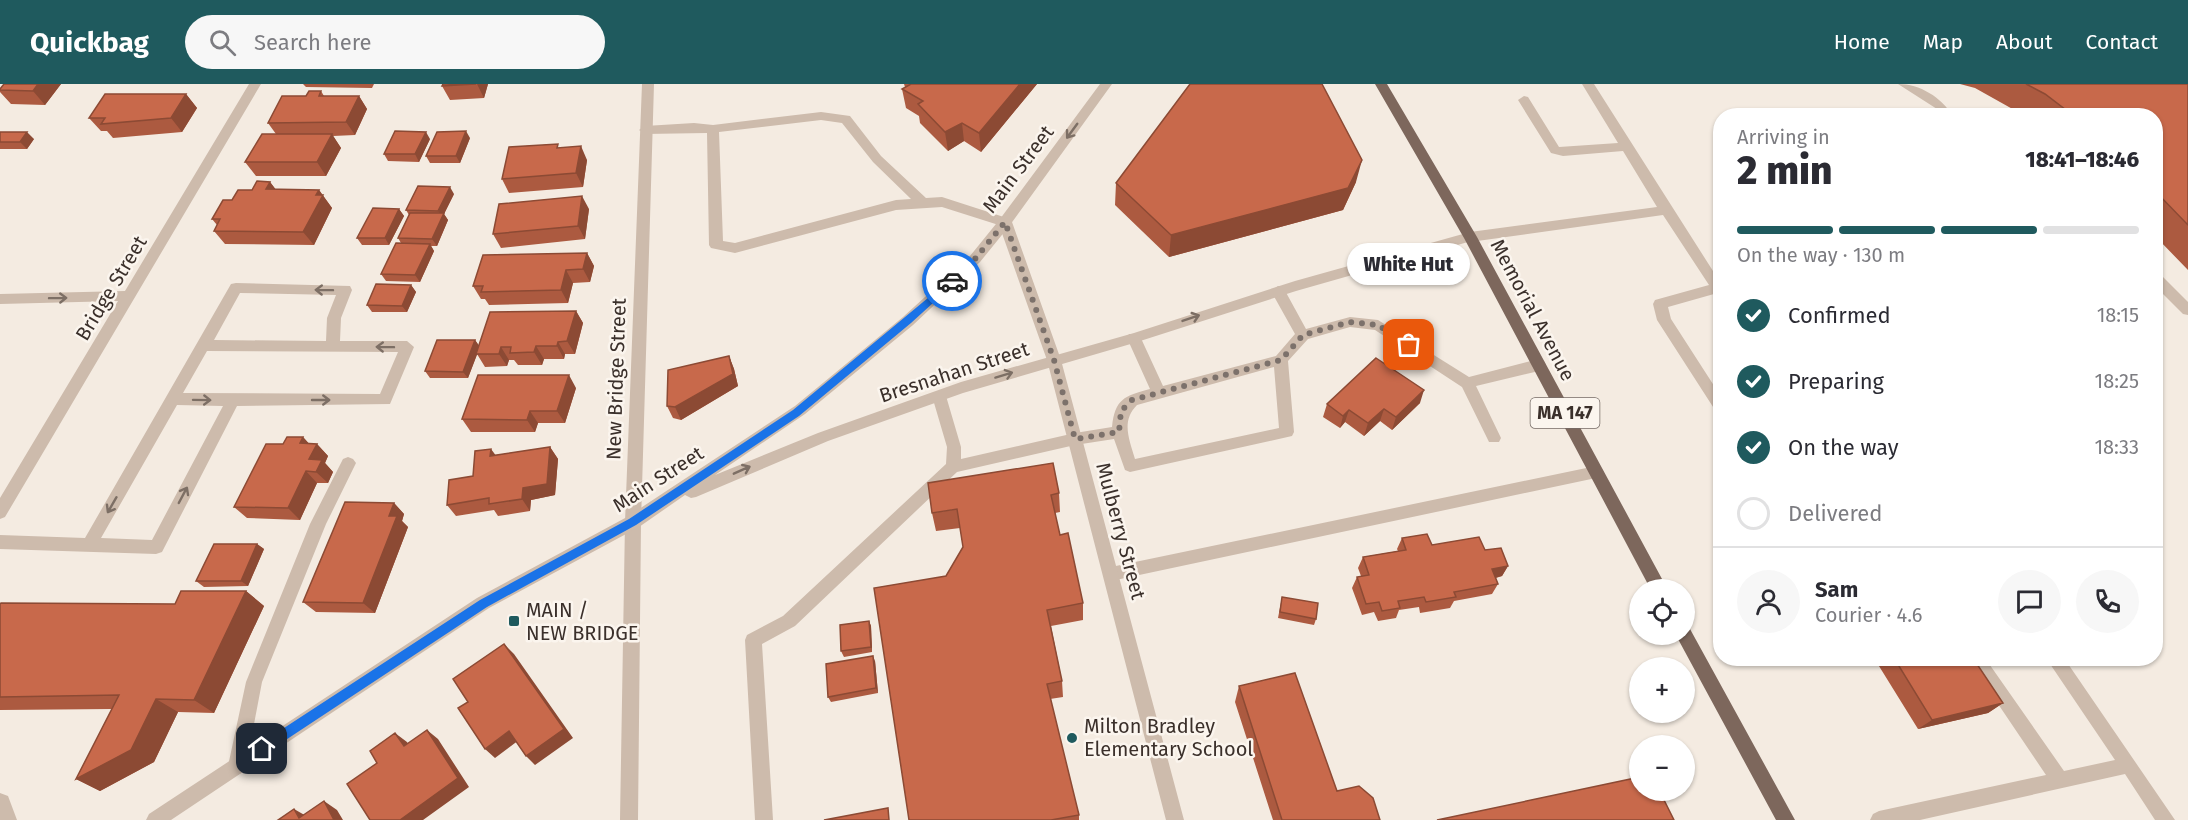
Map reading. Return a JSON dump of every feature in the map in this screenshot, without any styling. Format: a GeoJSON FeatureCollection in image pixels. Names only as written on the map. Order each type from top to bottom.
{"type":"FeatureCollection","features":[{"type":"Feature","properties":{"kind":"main road","name":"Memorial Avenue"},"geometry":{"type":"LineString","coordinates":[[1381,84],[1470,237],[1654,579]]}},
{"type":"Feature","properties":{"kind":"main road"},"geometry":{"type":"LineString","coordinates":[[1690,645],[1786,820]]}},
{"type":"Feature","properties":{"kind":"street","name":"Bridge Street"},"geometry":{"type":"LineString","coordinates":[[0,512],[255,84]]}},
{"type":"Feature","properties":{"kind":"street","name":"New Bridge Street"},"geometry":{"type":"LineString","coordinates":[[629,820],[633,522],[648,84]]}},
{"type":"Feature","properties":{"kind":"street","name":"Main Street"},"geometry":{"type":"LineString","coordinates":[[156,820],[483,603],[633,522],[800,410],[943,290],[975,259],[1005,222],[1106,84]]}},
{"type":"Feature","properties":{"kind":"street"},"geometry":{"type":"LineString","coordinates":[[1588,84],[1713,281]]}},
{"type":"Feature","properties":{"kind":"street"},"geometry":{"type":"LineString","coordinates":[[1904,84],[1942,108]]}},
{"type":"Feature","properties":{"kind":"street"},"geometry":{"type":"LineString","coordinates":[[1524,100],[1556,150],[1563,152],[1626,147]]}},
{"type":"Feature","properties":{"kind":"street"},"geometry":{"type":"LineString","coordinates":[[645,130],[694,127],[713,129],[821,116],[846,119],[877,159],[923,203]]}},
{"type":"Feature","properties":{"kind":"street"},"geometry":{"type":"LineString","coordinates":[[713,129],[716,245],[735,248],[896,205],[942,202],[1005,222]]}},
{"type":"Feature","properties":{"kind":"street","name":"Bresnahan Street"},"geometry":{"type":"LineString","coordinates":[[633,522],[689,493],[756,463],[939,396],[1134,338],[1278,291],[1470,237],[1666,210]]}},
{"type":"Feature","properties":{"kind":"street","name":"Mulberry Street"},"geometry":{"type":"LineString","coordinates":[[1005,222],[1054,360],[1175,820]]}},
{"type":"Feature","properties":{"kind":"street"},"geometry":{"type":"LineString","coordinates":[[2163,286],[2188,310]]}},
{"type":"Feature","properties":{"kind":"street"},"geometry":{"type":"LineString","coordinates":[[89,545],[236,288],[345,290],[334,318],[333,346]]}},
{"type":"Feature","properties":{"kind":"street"},"geometry":{"type":"LineString","coordinates":[[1278,291],[1303,335]]}},
{"type":"Feature","properties":{"kind":"street"},"geometry":{"type":"LineString","coordinates":[[1713,291],[1660,304],[1664,320],[1713,395]]}},
{"type":"Feature","properties":{"kind":"street"},"geometry":{"type":"LineString","coordinates":[[0,299],[129,297]]}},
{"type":"Feature","properties":{"kind":"street"},"geometry":{"type":"LineString","coordinates":[[1281,360],[1287,432],[1130,466],[1119,432],[1121,411],[1132,400],[1281,360],[1303,335],[1350,322],[1378,325],[1467,383],[1494,438]]}},
{"type":"Feature","properties":{"kind":"street"},"geometry":{"type":"LineString","coordinates":[[1134,338],[1158,392]]}},
{"type":"Feature","properties":{"kind":"street"},"geometry":{"type":"LineString","coordinates":[[172,399],[385,400],[407,347],[204,345]]}},
{"type":"Feature","properties":{"kind":"street"},"geometry":{"type":"LineString","coordinates":[[1467,383],[1539,365]]}},
{"type":"Feature","properties":{"kind":"street"},"geometry":{"type":"LineString","coordinates":[[939,396],[954,447],[953,467]]}},
{"type":"Feature","properties":{"kind":"street"},"geometry":{"type":"LineString","coordinates":[[0,542],[156,547],[233,400]]}},
{"type":"Feature","properties":{"kind":"street"},"geometry":{"type":"LineString","coordinates":[[764,820],[753,640],[789,621],[953,467],[1075,439],[1119,432]]}},
{"type":"Feature","properties":{"kind":"street"},"geometry":{"type":"LineString","coordinates":[[237,766],[254,682],[318,524],[348,463]]}},
{"type":"Feature","properties":{"kind":"street"},"geometry":{"type":"LineString","coordinates":[[1111,574],[1596,472]]}},
{"type":"Feature","properties":{"kind":"street"},"geometry":{"type":"LineString","coordinates":[[1981,666],[2060,780]]}},
{"type":"Feature","properties":{"kind":"street"},"geometry":{"type":"LineString","coordinates":[[2060,666],[2166,820]]}},
{"type":"Feature","properties":{"kind":"street"},"geometry":{"type":"LineString","coordinates":[[1879,820],[2129,765]]}},
{"type":"Feature","properties":{"kind":"street"},"geometry":{"type":"LineString","coordinates":[[0,802],[8,820]]}},
{"type":"Feature","properties":{"kind":"building"},"geometry":{"type":"Polygon","coordinates":[[[4,84],[38,84],[33,91],[0,90],[4,84]]]}},
{"type":"Feature","properties":{"kind":"building"},"geometry":{"type":"Polygon","coordinates":[[[443,84],[476,84],[442,86],[443,84]]]}},
{"type":"Feature","properties":{"kind":"building"},"geometry":{"type":"Polygon","coordinates":[[[911,84],[1020,84],[979,133],[962,123],[945,132],[918,104],[923,101],[902,89],[911,84]]]}},
{"type":"Feature","properties":{"kind":"building"},"geometry":{"type":"Polygon","coordinates":[[[1190,84],[1322,84],[1362,160],[1348,188],[1171,235],[1116,183],[1190,84]]]}},
{"type":"Feature","properties":{"kind":"building"},"geometry":{"type":"Polygon","coordinates":[[[2026,84],[2188,84],[2188,225],[2163,199],[2163,108],[2063,108],[2045,94],[2026,84]]]}},
{"type":"Feature","properties":{"kind":"building"},"geometry":{"type":"Polygon","coordinates":[[[309,91],[321,91],[319,96],[359,96],[346,122],[268,123],[282,96],[306,96],[309,91]]]}},
{"type":"Feature","properties":{"kind":"building"},"geometry":{"type":"Polygon","coordinates":[[[105,94],[186,94],[171,118],[101,124],[105,118],[89,118],[105,94]]]}},
{"type":"Feature","properties":{"kind":"building"},"geometry":{"type":"Polygon","coordinates":[[[395,131],[426,132],[415,154],[384,154],[395,131]]]}},
{"type":"Feature","properties":{"kind":"building"},"geometry":{"type":"Polygon","coordinates":[[[466,131],[456,156],[426,156],[437,132],[466,131]]]}},
{"type":"Feature","properties":{"kind":"building"},"geometry":{"type":"Polygon","coordinates":[[[0,132],[27,132],[20,142],[0,142],[0,132]]]}},
{"type":"Feature","properties":{"kind":"building"},"geometry":{"type":"Polygon","coordinates":[[[262,134],[332,134],[317,162],[245,162],[262,134]]]}},
{"type":"Feature","properties":{"kind":"building"},"geometry":{"type":"Polygon","coordinates":[[[558,144],[557,148],[581,146],[576,173],[502,179],[509,147],[558,144]]]}},
{"type":"Feature","properties":{"kind":"building"},"geometry":{"type":"Polygon","coordinates":[[[257,181],[270,182],[266,189],[319,190],[316,195],[323,195],[303,232],[214,231],[220,219],[212,219],[223,200],[232,200],[238,190],[252,190],[257,181]]]}},
{"type":"Feature","properties":{"kind":"building"},"geometry":{"type":"Polygon","coordinates":[[[418,186],[450,187],[438,211],[406,210],[418,186]]]}},
{"type":"Feature","properties":{"kind":"building"},"geometry":{"type":"Polygon","coordinates":[[[582,196],[578,226],[493,234],[499,204],[582,196]]]}},
{"type":"Feature","properties":{"kind":"building"},"geometry":{"type":"Polygon","coordinates":[[[373,208],[399,209],[385,238],[357,238],[373,208]]]}},
{"type":"Feature","properties":{"kind":"building"},"geometry":{"type":"Polygon","coordinates":[[[410,213],[444,213],[432,239],[398,238],[410,213]]]}},
{"type":"Feature","properties":{"kind":"building"},"geometry":{"type":"Polygon","coordinates":[[[396,243],[430,244],[415,275],[381,274],[396,243]]]}},
{"type":"Feature","properties":{"kind":"building"},"geometry":{"type":"Polygon","coordinates":[[[587,253],[583,269],[566,270],[561,290],[481,292],[483,286],[473,286],[483,255],[587,253]]]}},
{"type":"Feature","properties":{"kind":"building"},"geometry":{"type":"Polygon","coordinates":[[[376,284],[411,285],[402,306],[367,305],[376,284]]]}},
{"type":"Feature","properties":{"kind":"building"},"geometry":{"type":"Polygon","coordinates":[[[576,311],[567,341],[558,342],[557,346],[536,346],[534,352],[510,353],[511,347],[501,347],[499,354],[476,354],[490,312],[576,311]]]}},
{"type":"Feature","properties":{"kind":"building"},"geometry":{"type":"Polygon","coordinates":[[[437,340],[475,340],[463,372],[425,371],[437,340]]]}},
{"type":"Feature","properties":{"kind":"building"},"geometry":{"type":"Polygon","coordinates":[[[729,356],[733,374],[675,407],[667,406],[668,370],[729,356]]]}},
{"type":"Feature","properties":{"kind":"building"},"geometry":{"type":"Polygon","coordinates":[[[1376,358],[1424,390],[1396,417],[1384,409],[1368,423],[1349,410],[1343,416],[1327,404],[1376,358]]]}},
{"type":"Feature","properties":{"kind":"building"},"geometry":{"type":"Polygon","coordinates":[[[478,375],[569,375],[557,411],[530,411],[527,420],[462,419],[478,375]]]}},
{"type":"Feature","properties":{"kind":"building"},"geometry":{"type":"Polygon","coordinates":[[[287,437],[303,437],[300,443],[317,444],[309,459],[322,460],[316,472],[306,471],[288,508],[234,507],[266,444],[283,444],[287,437]]]}},
{"type":"Feature","properties":{"kind":"building"},"geometry":{"type":"Polygon","coordinates":[[[550,447],[547,484],[523,488],[522,499],[489,504],[489,498],[447,505],[449,480],[473,476],[475,451],[491,449],[490,456],[550,447]]]}},
{"type":"Feature","properties":{"kind":"building"},"geometry":{"type":"Polygon","coordinates":[[[1053,463],[1059,493],[1051,495],[1060,535],[1068,533],[1083,603],[1047,610],[1062,681],[1047,684],[1079,815],[1051,820],[909,820],[874,588],[946,576],[963,547],[957,509],[932,513],[928,483],[1053,463]]]}},
{"type":"Feature","properties":{"kind":"building"},"geometry":{"type":"Polygon","coordinates":[[[345,502],[394,503],[389,516],[397,516],[363,603],[303,602],[345,502]]]}},
{"type":"Feature","properties":{"kind":"building"},"geometry":{"type":"Polygon","coordinates":[[[1427,534],[1432,545],[1479,537],[1485,550],[1501,548],[1508,566],[1492,569],[1498,584],[1454,592],[1456,597],[1426,602],[1424,597],[1398,601],[1400,608],[1382,611],[1379,602],[1366,604],[1357,577],[1369,575],[1363,557],[1406,550],[1402,538],[1427,534]]]}},
{"type":"Feature","properties":{"kind":"building"},"geometry":{"type":"Polygon","coordinates":[[[214,544],[257,544],[241,581],[196,581],[214,544]]]}},
{"type":"Feature","properties":{"kind":"building"},"geometry":{"type":"Polygon","coordinates":[[[181,591],[246,591],[194,700],[156,699],[131,750],[76,779],[119,695],[0,697],[0,604],[175,604],[181,591]]]}},
{"type":"Feature","properties":{"kind":"building"},"geometry":{"type":"Polygon","coordinates":[[[1282,597],[1318,603],[1316,619],[1280,612],[1282,597]]]}},
{"type":"Feature","properties":{"kind":"building"},"geometry":{"type":"Polygon","coordinates":[[[869,621],[871,647],[841,651],[840,625],[869,621]]]}},
{"type":"Feature","properties":{"kind":"building"},"geometry":{"type":"Polygon","coordinates":[[[504,644],[564,729],[526,756],[509,731],[485,749],[458,708],[468,702],[453,679],[504,644]]]}},
{"type":"Feature","properties":{"kind":"building"},"geometry":{"type":"Polygon","coordinates":[[[873,656],[876,688],[828,697],[826,664],[873,656]]]}},
{"type":"Feature","properties":{"kind":"building"},"geometry":{"type":"Polygon","coordinates":[[[1899,666],[1978,666],[2003,703],[1932,720],[1899,666]]]}},
{"type":"Feature","properties":{"kind":"building"},"geometry":{"type":"Polygon","coordinates":[[[1295,673],[1337,791],[1359,786],[1373,798],[1380,820],[1282,820],[1239,686],[1295,673]]]}},
{"type":"Feature","properties":{"kind":"building"},"geometry":{"type":"Polygon","coordinates":[[[427,730],[458,778],[400,820],[370,820],[347,784],[377,763],[370,751],[395,733],[404,746],[427,730]]]}},
{"type":"Feature","properties":{"kind":"building"},"geometry":{"type":"Polygon","coordinates":[[[1629,779],[1629,801],[1664,801],[1674,820],[1437,820],[1629,779]]]}},
{"type":"Feature","properties":{"kind":"building"},"geometry":{"type":"Polygon","coordinates":[[[324,801],[334,820],[278,820],[294,809],[299,818],[324,801]]]}},
{"type":"Feature","properties":{"kind":"building"},"geometry":{"type":"Polygon","coordinates":[[[888,808],[889,820],[824,820],[888,808]]]}},
{"type":"Feature","properties":{"kind":"way so far"},"geometry":{"type":"LineString","coordinates":[[952,281],[975,259],[1005,222],[1054,360],[1075,439],[1119,432],[1121,411],[1132,400],[1281,360],[1303,335],[1350,322],[1378,325],[1409,345]]}},
{"type":"Feature","properties":{"kind":"place","name":"White Hut"},"geometry":{"type":"Point","coordinates":[1409,345]}},
{"type":"Feature","properties":{"kind":"place","name":"MAIN / NEW BRIDGE"},"geometry":{"type":"Point","coordinates":[514,621]}},
{"type":"Feature","properties":{"kind":"place","name":"Milton Bradley Elementary School"},"geometry":{"type":"Point","coordinates":[1072,738]}},
{"type":"Feature","properties":{"kind":"route"},"geometry":{"type":"LineString","coordinates":[[262,749],[483,603],[633,522],[796,413],[908,321],[952,281]]}}]}
